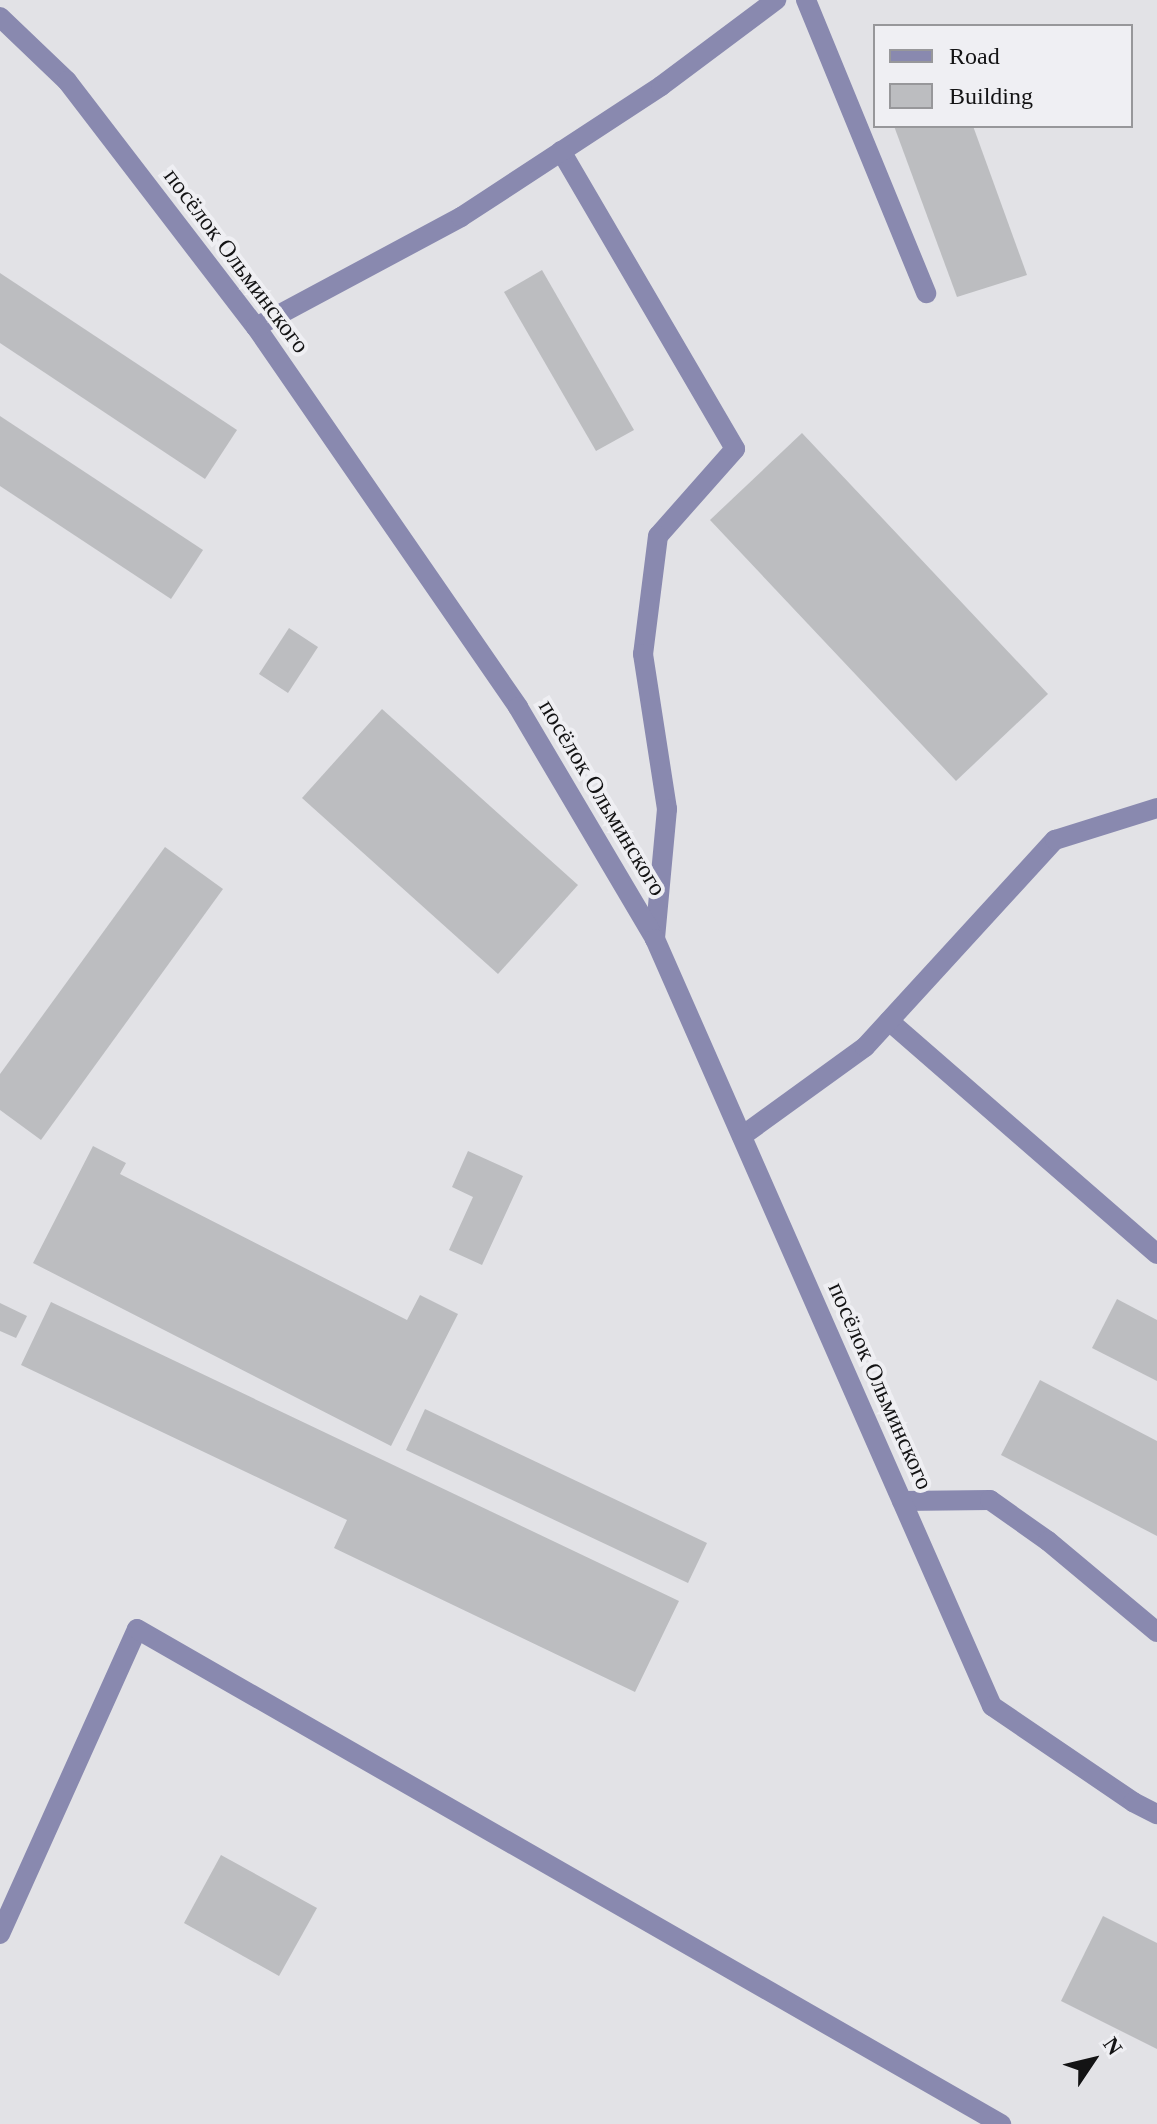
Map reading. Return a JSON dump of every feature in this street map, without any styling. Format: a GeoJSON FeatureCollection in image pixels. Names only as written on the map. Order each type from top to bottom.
{"type":"FeatureCollection","features":[{"type":"Feature","properties":{"kind":"street"},"geometry":{"type":"LineString","coordinates":[[256,327],[461,217],[661,86],[776,0]]}},
{"type":"Feature","properties":{"kind":"street"},"geometry":{"type":"LineString","coordinates":[[806,0],[926,293]]}},
{"type":"Feature","properties":{"kind":"street","name":"посёлок Ольминского"},"geometry":{"type":"LineString","coordinates":[[0,17],[67,81],[256,327],[518,707],[655,939],[992,1706],[1133,1802],[1157,1814]]}},
{"type":"Feature","properties":{"kind":"street"},"geometry":{"type":"LineString","coordinates":[[561,151],[735,449],[658,536],[643,654],[667,809],[655,939]]}},
{"type":"Feature","properties":{"kind":"street"},"geometry":{"type":"LineString","coordinates":[[742,1136],[865,1047],[1055,840],[1157,808]]}},
{"type":"Feature","properties":{"kind":"street"},"geometry":{"type":"LineString","coordinates":[[889,1021],[1157,1254]]}},
{"type":"Feature","properties":{"kind":"street"},"geometry":{"type":"LineString","coordinates":[[902,1501],[990,1500],[1048,1541],[1157,1632]]}},
{"type":"Feature","properties":{"kind":"street"},"geometry":{"type":"LineString","coordinates":[[0,1934],[137,1629],[1001,2124]]}},
{"type":"Feature","properties":{"kind":"building"},"geometry":{"type":"Polygon","coordinates":[[[895,128],[974,128],[1027,275],[957,297],[895,128]]]}},
{"type":"Feature","properties":{"kind":"building"},"geometry":{"type":"Polygon","coordinates":[[[542,270],[634,430],[596,451],[504,292],[542,270]]]}},
{"type":"Feature","properties":{"kind":"building"},"geometry":{"type":"Polygon","coordinates":[[[0,273],[237,430],[205,479],[0,343],[0,273]]]}},
{"type":"Feature","properties":{"kind":"building"},"geometry":{"type":"Polygon","coordinates":[[[0,416],[203,550],[171,599],[0,486],[0,416]]]}},
{"type":"Feature","properties":{"kind":"building"},"geometry":{"type":"Polygon","coordinates":[[[802,433],[1048,694],[956,781],[710,520],[802,433]]]}},
{"type":"Feature","properties":{"kind":"building"},"geometry":{"type":"Polygon","coordinates":[[[289,628],[318,647],[288,693],[259,674],[289,628]]]}},
{"type":"Feature","properties":{"kind":"building"},"geometry":{"type":"Polygon","coordinates":[[[382,709],[578,885],[498,974],[302,798],[382,709]]]}},
{"type":"Feature","properties":{"kind":"building"},"geometry":{"type":"Polygon","coordinates":[[[165,847],[223,889],[41,1140],[0,1110],[0,1074],[165,847]]]}},
{"type":"Feature","properties":{"kind":"building"},"geometry":{"type":"Polygon","coordinates":[[[93,1146],[126,1163],[120,1174],[407,1320],[420,1295],[458,1314],[391,1446],[33,1263],[93,1146]]]}},
{"type":"Feature","properties":{"kind":"building"},"geometry":{"type":"Polygon","coordinates":[[[468,1151],[523,1176],[482,1265],[449,1250],[473,1197],[452,1187],[468,1151]]]}},
{"type":"Feature","properties":{"kind":"building"},"geometry":{"type":"Polygon","coordinates":[[[1117,1299],[1157,1320],[1157,1381],[1092,1348],[1117,1299]]]}},
{"type":"Feature","properties":{"kind":"building"},"geometry":{"type":"Polygon","coordinates":[[[51,1302],[679,1601],[635,1692],[334,1548],[347,1520],[21,1365],[51,1302]]]}},
{"type":"Feature","properties":{"kind":"building"},"geometry":{"type":"Polygon","coordinates":[[[0,1303],[27,1316],[16,1338],[0,1331],[0,1303]]]}},
{"type":"Feature","properties":{"kind":"building"},"geometry":{"type":"Polygon","coordinates":[[[1040,1380],[1157,1441],[1157,1536],[1001,1455],[1040,1380]]]}},
{"type":"Feature","properties":{"kind":"building"},"geometry":{"type":"Polygon","coordinates":[[[425,1409],[707,1543],[688,1583],[406,1450],[425,1409]]]}},
{"type":"Feature","properties":{"kind":"building"},"geometry":{"type":"Polygon","coordinates":[[[221,1855],[317,1908],[279,1976],[184,1923],[221,1855]]]}},
{"type":"Feature","properties":{"kind":"building"},"geometry":{"type":"Polygon","coordinates":[[[1103,1916],[1157,1943],[1157,2049],[1061,2001],[1103,1916]]]}}]}
